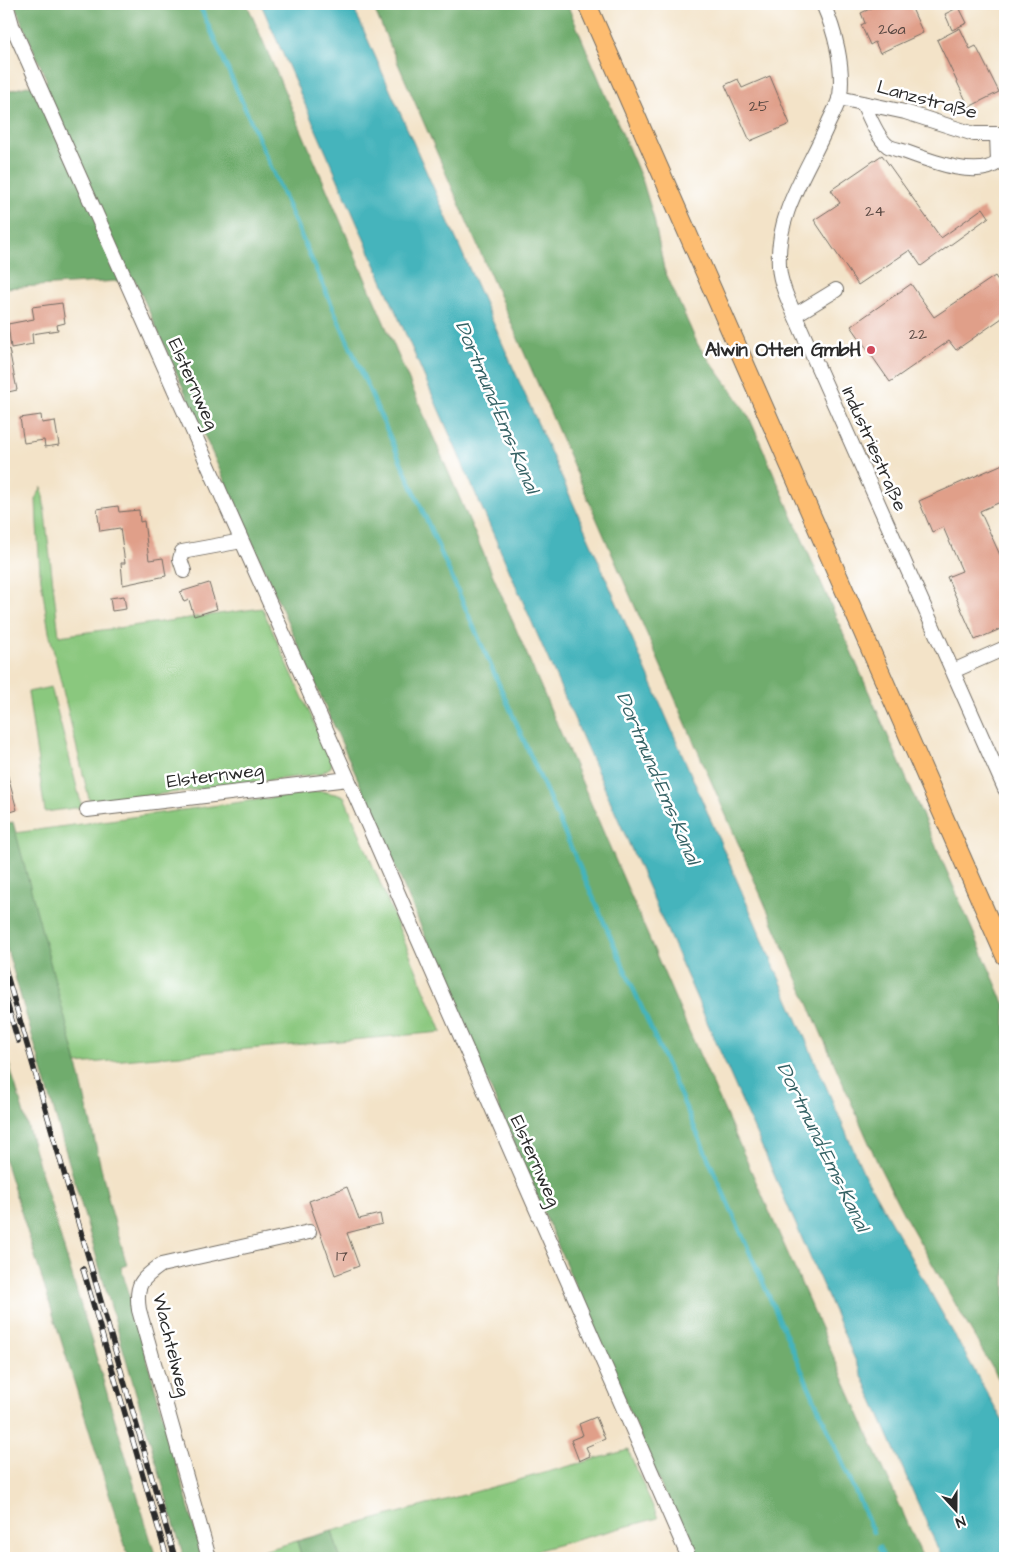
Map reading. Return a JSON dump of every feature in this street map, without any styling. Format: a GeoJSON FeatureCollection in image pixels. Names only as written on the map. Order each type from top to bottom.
{"type":"FeatureCollection","features":[{"type":"Feature","properties":{"kind":"main road"},"geometry":{"type":"LineString","coordinates":[[587,4],[1005,956]]}},
{"type":"Feature","properties":{"kind":"street","name":"Elsternweg"},"geometry":{"type":"LineString","coordinates":[[6,4],[16,34],[348,779],[689,1558]]}},
{"type":"Feature","properties":{"kind":"street","name":"Industriestraße"},"geometry":{"type":"LineString","coordinates":[[823,4],[834,38],[841,72],[840,98],[788,206],[780,236],[779,267],[786,295],[1005,789]]}},
{"type":"Feature","properties":{"kind":"street","name":"Lanzstraße"},"geometry":{"type":"LineString","coordinates":[[840,98],[905,112],[974,134],[1001,134]]}},
{"type":"Feature","properties":{"kind":"street"},"geometry":{"type":"LineString","coordinates":[[863,103],[873,124],[888,146],[938,164],[978,170],[993,166],[998,162],[1001,134]]}},
{"type":"Feature","properties":{"kind":"street"},"geometry":{"type":"LineString","coordinates":[[795,315],[836,290]]}},
{"type":"Feature","properties":{"kind":"street"},"geometry":{"type":"LineString","coordinates":[[184,571],[180,559],[182,552],[242,541]]}},
{"type":"Feature","properties":{"kind":"street"},"geometry":{"type":"LineString","coordinates":[[953,671],[1005,648]]}},
{"type":"Feature","properties":{"kind":"street","name":"Elsternweg"},"geometry":{"type":"LineString","coordinates":[[87,810],[348,779]]}},
{"type":"Feature","properties":{"kind":"street","name":"Wachtelweg"},"geometry":{"type":"LineString","coordinates":[[209,1558],[139,1310],[138,1286],[147,1275],[161,1265],[308,1232]]}},
{"type":"Feature","properties":{"kind":"green space"},"geometry":{"type":"Polygon","coordinates":[[[14,4],[247,4],[686,1024],[923,1558],[692,1558],[356,775],[135,280],[4,288],[4,92],[47,81],[14,4]]]}},
{"type":"Feature","properties":{"kind":"green space"},"geometry":{"type":"Polygon","coordinates":[[[372,4],[567,4],[643,182],[654,219],[664,269],[698,345],[735,395],[750,419],[1005,1005],[1005,1390],[903,1213],[879,1166],[372,4]]]}},
{"type":"Feature","properties":{"kind":"green space"},"geometry":{"type":"Polygon","coordinates":[[[42,487],[59,636],[262,608],[332,762],[331,767],[320,774],[90,803],[49,632],[40,573],[36,498],[42,487]]]}},
{"type":"Feature","properties":{"kind":"green space"},"geometry":{"type":"Polygon","coordinates":[[[51,687],[82,807],[45,812],[28,692],[51,687]]]}},
{"type":"Feature","properties":{"kind":"green space"},"geometry":{"type":"Polygon","coordinates":[[[321,791],[344,796],[442,1032],[77,1064],[15,833],[321,791]]]}},
{"type":"Feature","properties":{"kind":"green space"},"geometry":{"type":"Polygon","coordinates":[[[13,822],[77,1064],[110,1206],[127,1265],[121,1267],[203,1558],[184,1558],[4,939],[4,824],[13,822]]]}},
{"type":"Feature","properties":{"kind":"green space"},"geometry":{"type":"Polygon","coordinates":[[[4,1047],[156,1558],[129,1558],[4,1157],[4,1047]]]}},
{"type":"Feature","properties":{"kind":"green space"},"geometry":{"type":"Polygon","coordinates":[[[628,1450],[658,1518],[509,1558],[340,1558],[332,1531],[628,1450]]]}},
{"type":"Feature","properties":{"kind":"green space"},"geometry":{"type":"Polygon","coordinates":[[[332,1531],[340,1558],[302,1558],[297,1541],[332,1531]]]}},
{"type":"Feature","properties":{"kind":"green space"},"geometry":{"type":"Polygon","coordinates":[[[297,1541],[302,1558],[263,1558],[263,1551],[297,1541]]]}},
{"type":"Feature","properties":{"kind":"water","name":"Dortmund-Ems-Kanal"},"geometry":{"type":"Polygon","coordinates":[[[261,4],[352,4],[593,548],[864,1174],[1005,1425],[1005,1558],[942,1558],[261,4]]]}},
{"type":"Feature","properties":{"kind":"building"},"geometry":{"type":"Polygon","coordinates":[[[880,4],[910,4],[923,33],[880,53],[875,42],[870,45],[861,25],[865,23],[861,13],[880,4]]]}},
{"type":"Feature","properties":{"kind":"building"},"geometry":{"type":"Polygon","coordinates":[[[959,7],[967,23],[952,30],[945,14],[959,7]]]}},
{"type":"Feature","properties":{"kind":"building"},"geometry":{"type":"Polygon","coordinates":[[[960,28],[970,49],[976,46],[999,92],[969,107],[937,40],[960,28]]]}},
{"type":"Feature","properties":{"kind":"building"},"geometry":{"type":"Polygon","coordinates":[[[770,76],[790,124],[750,141],[725,85],[738,79],[742,88],[770,76]]]}},
{"type":"Feature","properties":{"kind":"building"},"geometry":{"type":"Polygon","coordinates":[[[882,155],[941,238],[983,208],[989,217],[921,266],[910,250],[858,285],[814,220],[840,203],[831,190],[882,155]]]}},
{"type":"Feature","properties":{"kind":"building"},"geometry":{"type":"Polygon","coordinates":[[[995,276],[1005,291],[1005,316],[956,350],[949,341],[890,382],[851,326],[911,284],[934,317],[995,276]]]}},
{"type":"Feature","properties":{"kind":"building"},"geometry":{"type":"Polygon","coordinates":[[[62,303],[65,323],[57,325],[58,330],[32,334],[33,344],[11,348],[8,324],[34,319],[32,307],[62,303]]]}},
{"type":"Feature","properties":{"kind":"building"},"geometry":{"type":"Polygon","coordinates":[[[4,349],[9,349],[17,390],[4,393],[4,349]]]}},
{"type":"Feature","properties":{"kind":"building"},"geometry":{"type":"Polygon","coordinates":[[[41,415],[42,423],[55,421],[59,445],[45,447],[44,440],[24,443],[20,418],[41,415]]]}},
{"type":"Feature","properties":{"kind":"building"},"geometry":{"type":"Polygon","coordinates":[[[1005,463],[1005,500],[980,511],[1000,555],[1005,552],[1005,627],[975,640],[947,577],[962,571],[943,527],[932,532],[919,501],[1005,463]]]}},
{"type":"Feature","properties":{"kind":"building"},"geometry":{"type":"Polygon","coordinates":[[[118,506],[119,512],[139,510],[140,522],[144,521],[149,560],[163,558],[166,576],[123,585],[121,563],[125,563],[120,528],[100,531],[97,509],[118,506]]]}},
{"type":"Feature","properties":{"kind":"building"},"geometry":{"type":"Polygon","coordinates":[[[209,583],[217,609],[194,616],[189,600],[184,602],[180,592],[209,583]]]}},
{"type":"Feature","properties":{"kind":"building"},"geometry":{"type":"Polygon","coordinates":[[[124,596],[126,609],[112,611],[110,598],[124,596]]]}},
{"type":"Feature","properties":{"kind":"building"},"geometry":{"type":"Polygon","coordinates":[[[7,773],[17,810],[4,814],[4,774],[7,773]]]}},
{"type":"Feature","properties":{"kind":"building"},"geometry":{"type":"Polygon","coordinates":[[[347,1187],[359,1219],[380,1214],[382,1224],[347,1233],[359,1266],[335,1275],[309,1201],[347,1187]]]}},
{"type":"Feature","properties":{"kind":"building"},"geometry":{"type":"Polygon","coordinates":[[[596,1417],[605,1439],[586,1447],[590,1456],[579,1461],[571,1440],[583,1435],[579,1424],[596,1417]]]}},
{"type":"Feature","properties":{"kind":"waterway"},"geometry":{"type":"LineString","coordinates":[[199,4],[873,1532]]}},
{"type":"Feature","properties":{"kind":"waterway"},"geometry":{"type":"LineString","coordinates":[[879,1547],[884,1558]]}},
{"type":"Feature","properties":{"kind":"railway"},"geometry":{"type":"LineString","coordinates":[[4,965],[175,1558]]}},
{"type":"Feature","properties":{"kind":"railway"},"geometry":{"type":"LineString","coordinates":[[4,993],[18,1041]]}},
{"type":"Feature","properties":{"kind":"railway"},"geometry":{"type":"LineString","coordinates":[[83,1269],[167,1558]]}},
{"type":"Feature","properties":{"kind":"place","name":"Alwin Otten GmbH"},"geometry":{"type":"Point","coordinates":[871,350]}}]}
